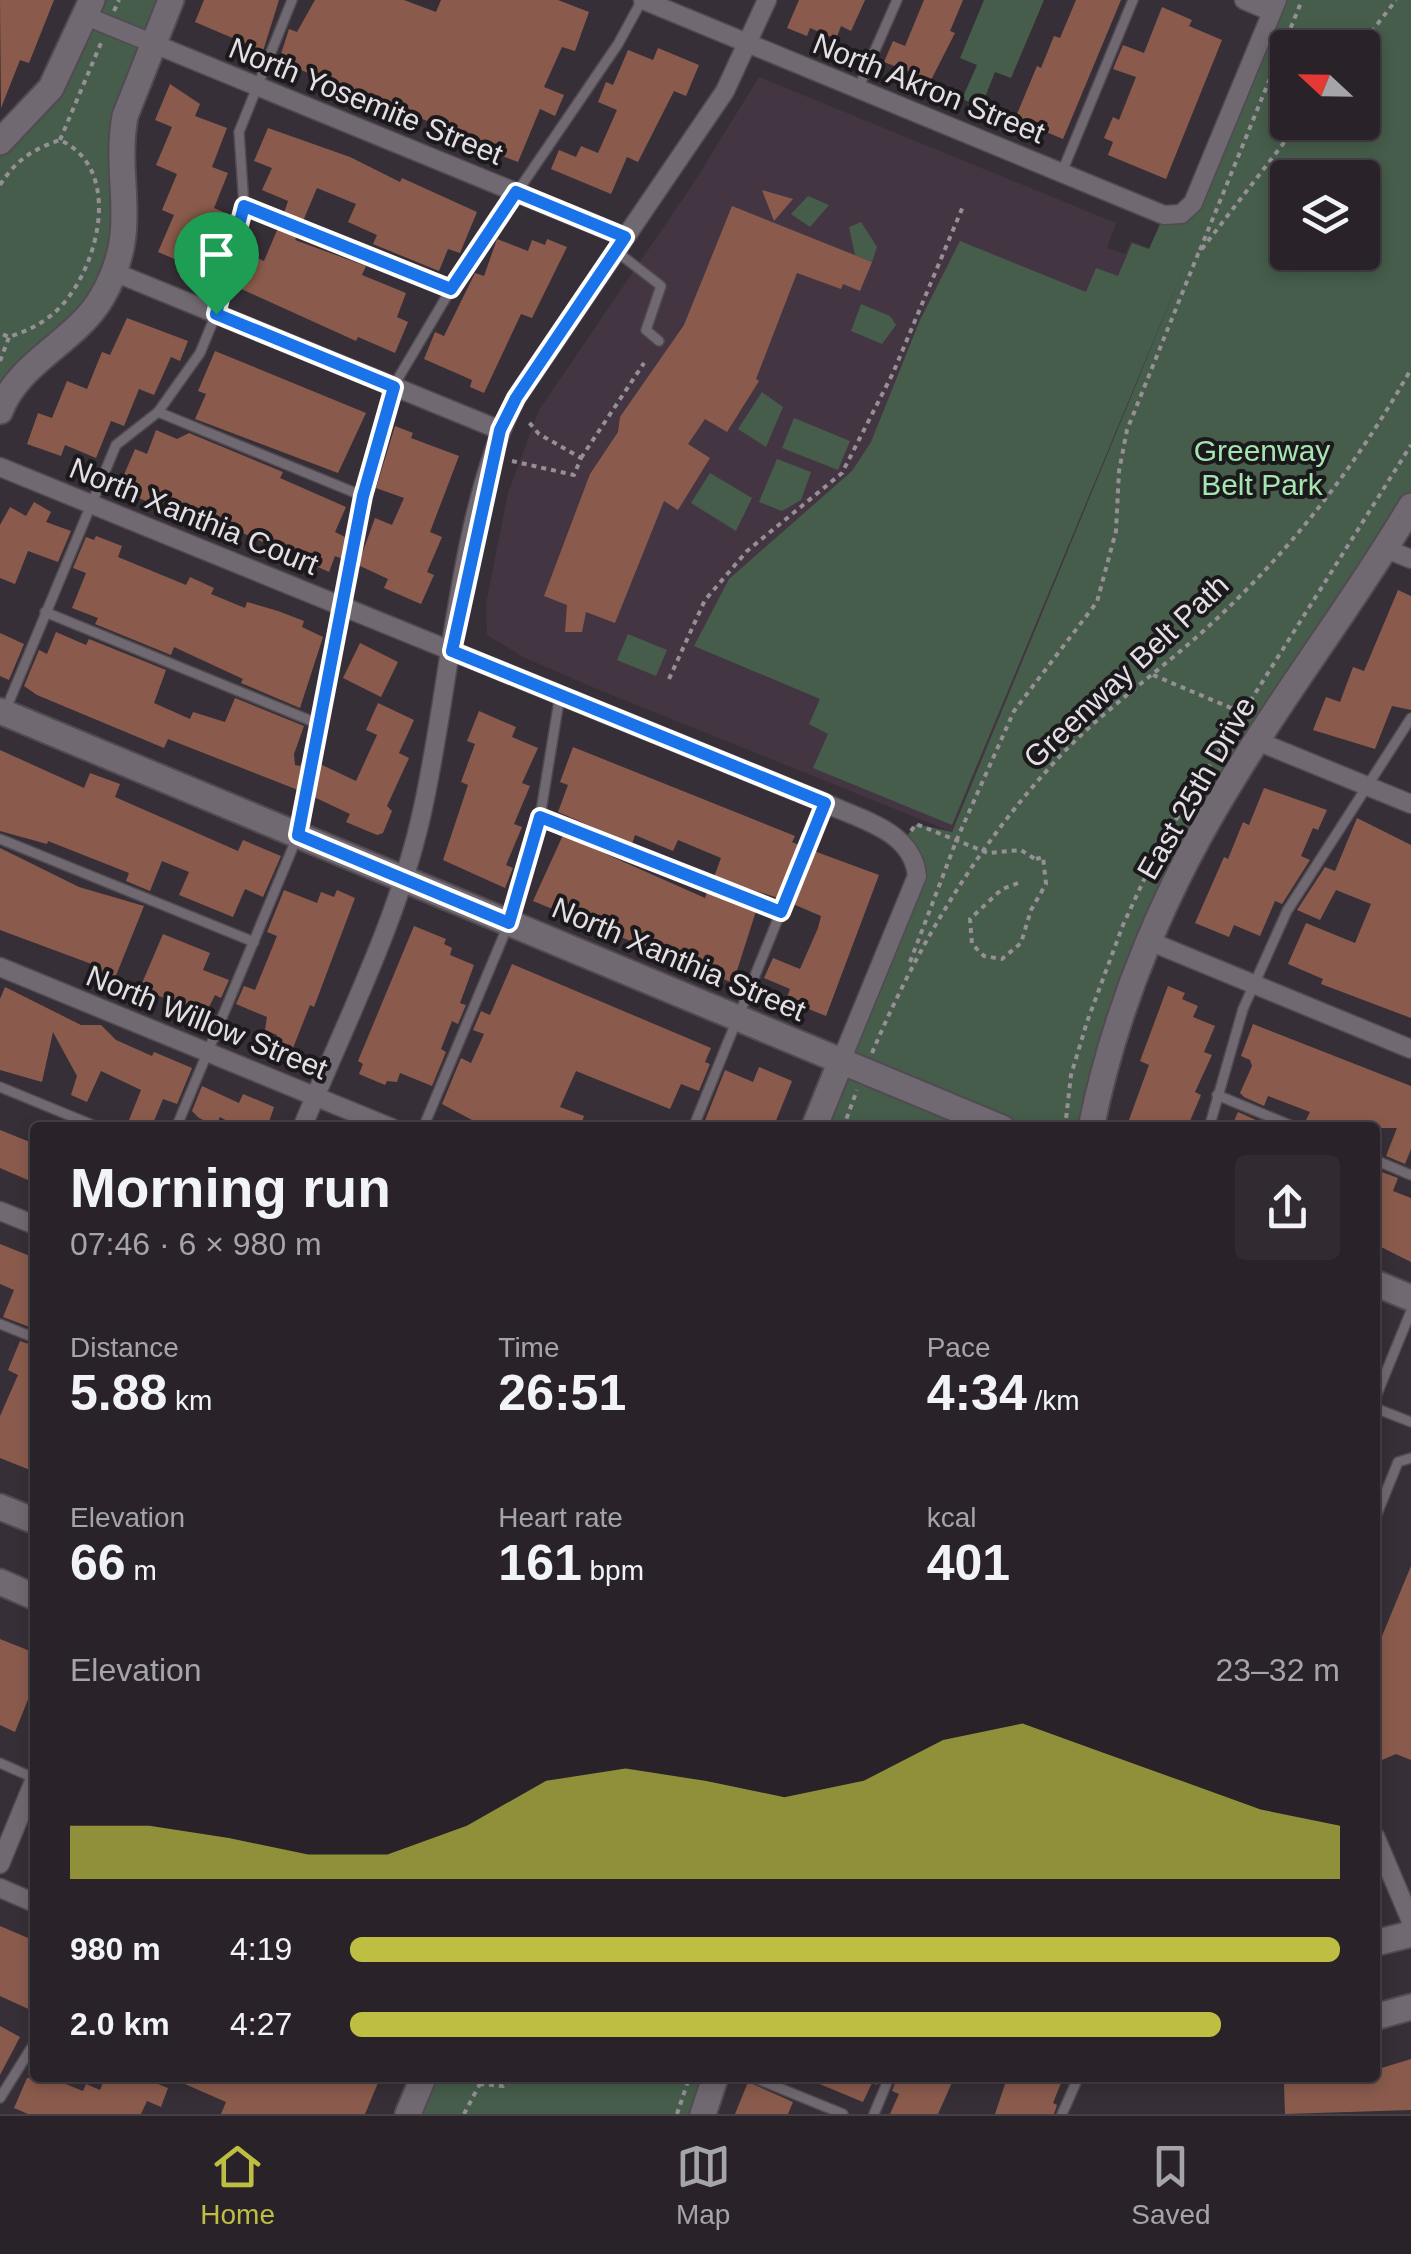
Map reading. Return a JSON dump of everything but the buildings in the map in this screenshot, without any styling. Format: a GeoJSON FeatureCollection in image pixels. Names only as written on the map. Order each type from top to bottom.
{"type":"FeatureCollection","features":[{"type":"Feature","properties":{"kind":"street"},"geometry":{"type":"LineString","coordinates":[[0,412],[27,370],[81,325],[114,272],[127,194],[122,136],[171,0]]}},
{"type":"Feature","properties":{"kind":"street","name":"North Akron Street"},"geometry":{"type":"LineString","coordinates":[[642,0],[1164,216],[1181,214],[1193,203],[1275,6]]}},
{"type":"Feature","properties":{"kind":"street"},"geometry":{"type":"LineString","coordinates":[[304,1122],[403,879],[420,823],[500,430],[725,91],[767,0]]}},
{"type":"Feature","properties":{"kind":"street"},"geometry":{"type":"LineString","coordinates":[[1244,0],[1275,6]]}},
{"type":"Feature","properties":{"kind":"street","name":"North Yosemite Street"},"geometry":{"type":"LineString","coordinates":[[95,14],[153,44],[516,192],[621,244]]}},
{"type":"Feature","properties":{"kind":"street"},"geometry":{"type":"LineString","coordinates":[[0,142],[52,88],[95,14]]}},
{"type":"Feature","properties":{"kind":"street"},"geometry":{"type":"LineString","coordinates":[[114,272],[500,430]]}},
{"type":"Feature","properties":{"kind":"street","name":"North Xanthia Court"},"geometry":{"type":"LineString","coordinates":[[0,466],[825,803],[910,848]]}},
{"type":"Feature","properties":{"kind":"street","name":"East 25th Drive"},"geometry":{"type":"LineString","coordinates":[[1093,1122],[1110,1053],[1149,942],[1205,825],[1256,729],[1386,549],[1411,506]]}},
{"type":"Feature","properties":{"kind":"street"},"geometry":{"type":"LineString","coordinates":[[1386,549],[1411,559]]}},
{"type":"Feature","properties":{"kind":"street","name":"North Xanthia Street"},"geometry":{"type":"LineString","coordinates":[[1,716],[987,1122]]}},
{"type":"Feature","properties":{"kind":"street"},"geometry":{"type":"LineString","coordinates":[[1256,729],[1411,804]]}},
{"type":"Feature","properties":{"kind":"street"},"geometry":{"type":"LineString","coordinates":[[818,1122],[852,1066],[917,876],[910,848]]}},
{"type":"Feature","properties":{"kind":"street"},"geometry":{"type":"LineString","coordinates":[[1149,942],[1411,1049]]}},
{"type":"Feature","properties":{"kind":"street","name":"North Willow Street"},"geometry":{"type":"LineString","coordinates":[[0,967],[378,1122]]}},
{"type":"Feature","properties":{"kind":"street"},"geometry":{"type":"LineString","coordinates":[[0,1211],[30,1223]]}},
{"type":"Feature","properties":{"kind":"street"},"geometry":{"type":"LineString","coordinates":[[1380,1285],[1411,1298]]}},
{"type":"Feature","properties":{"kind":"street"},"geometry":{"type":"LineString","coordinates":[[0,1507],[30,1519]]}},
{"type":"Feature","properties":{"kind":"street"},"geometry":{"type":"LineString","coordinates":[[0,1582],[30,1595]]}},
{"type":"Feature","properties":{"kind":"street"},"geometry":{"type":"LineString","coordinates":[[0,1864],[30,1790]]}},
{"type":"Feature","properties":{"kind":"street"},"geometry":{"type":"LineString","coordinates":[[1380,1848],[1411,1921]]}},
{"type":"Feature","properties":{"kind":"street"},"geometry":{"type":"LineString","coordinates":[[0,1888],[30,1900]]}},
{"type":"Feature","properties":{"kind":"street"},"geometry":{"type":"LineString","coordinates":[[1380,1942],[1411,1934]]}},
{"type":"Feature","properties":{"kind":"street"},"geometry":{"type":"LineString","coordinates":[[1380,2016],[1411,2007]]}},
{"type":"Feature","properties":{"kind":"street"},"geometry":{"type":"LineString","coordinates":[[408,2114],[421,2082]]}},
{"type":"Feature","properties":{"kind":"street"},"geometry":{"type":"LineString","coordinates":[[703,2114],[714,2082]]}},
{"type":"Feature","properties":{"kind":"lane"},"geometry":{"type":"LineString","coordinates":[[1,716],[116,446],[158,412],[200,353],[216,314],[244,206],[239,132],[292,0]]}},
{"type":"Feature","properties":{"kind":"lane"},"geometry":{"type":"LineString","coordinates":[[179,1122],[298,835],[363,496],[394,387],[451,289],[618,44],[642,0]]}},
{"type":"Feature","properties":{"kind":"lane"},"geometry":{"type":"LineString","coordinates":[[858,88],[897,0]]}},
{"type":"Feature","properties":{"kind":"lane"},"geometry":{"type":"LineString","coordinates":[[1062,172],[1133,0]]}},
{"type":"Feature","properties":{"kind":"lane"},"geometry":{"type":"LineString","coordinates":[[244,206],[451,289]]}},
{"type":"Feature","properties":{"kind":"lane"},"geometry":{"type":"LineString","coordinates":[[621,244],[660,286],[646,330],[659,341]]}},
{"type":"Feature","properties":{"kind":"lane"},"geometry":{"type":"LineString","coordinates":[[158,412],[363,496]]}},
{"type":"Feature","properties":{"kind":"lane"},"geometry":{"type":"LineString","coordinates":[[44,612],[319,724]]}},
{"type":"Feature","properties":{"kind":"lane"},"geometry":{"type":"LineString","coordinates":[[426,1122],[509,923],[540,817],[560,694]]}},
{"type":"Feature","properties":{"kind":"lane"},"geometry":{"type":"LineString","coordinates":[[1210,1122],[1253,984],[1287,912],[1411,718]]}},
{"type":"Feature","properties":{"kind":"lane"},"geometry":{"type":"LineString","coordinates":[[695,1122],[825,803]]}},
{"type":"Feature","properties":{"kind":"lane"},"geometry":{"type":"LineString","coordinates":[[540,817],[781,912]]}},
{"type":"Feature","properties":{"kind":"lane"},"geometry":{"type":"LineString","coordinates":[[0,839],[254,942]]}},
{"type":"Feature","properties":{"kind":"lane"},"geometry":{"type":"LineString","coordinates":[[0,1087],[85,1122]]}},
{"type":"Feature","properties":{"kind":"lane"},"geometry":{"type":"LineString","coordinates":[[1217,1094],[1283,1122]]}},
{"type":"Feature","properties":{"kind":"lane"},"geometry":{"type":"LineString","coordinates":[[1380,1162],[1411,1175]]}},
{"type":"Feature","properties":{"kind":"lane"},"geometry":{"type":"LineString","coordinates":[[1380,1388],[1411,1311]]}},
{"type":"Feature","properties":{"kind":"lane"},"geometry":{"type":"LineString","coordinates":[[0,1324],[30,1336]]}},
{"type":"Feature","properties":{"kind":"lane"},"geometry":{"type":"LineString","coordinates":[[1380,1410],[1411,1422]]}},
{"type":"Feature","properties":{"kind":"lane"},"geometry":{"type":"LineString","coordinates":[[1380,1507],[1398,1462],[1411,1458]]}},
{"type":"Feature","properties":{"kind":"lane"},"geometry":{"type":"LineString","coordinates":[[0,1764],[30,1776]]}},
{"type":"Feature","properties":{"kind":"lane"},"geometry":{"type":"LineString","coordinates":[[0,2098],[30,2050]]}},
{"type":"Feature","properties":{"kind":"lane"},"geometry":{"type":"LineString","coordinates":[[765,2082],[843,2114]]}},
{"type":"Feature","properties":{"kind":"lane"},"geometry":{"type":"LineString","coordinates":[[874,2114],[887,2082]]}},
{"type":"Feature","properties":{"kind":"lane"},"geometry":{"type":"LineString","coordinates":[[1063,2114],[1076,2082]]}},
{"type":"Feature","properties":{"kind":"path"},"geometry":{"type":"LineString","coordinates":[[60,140],[95,14],[119,0]]}},
{"type":"Feature","properties":{"kind":"path"},"geometry":{"type":"LineString","coordinates":[[906,971],[957,839],[1014,712],[1064,648],[1102,590],[1116,532],[1119,470],[1127,430],[1302,0]]}},
{"type":"Feature","properties":{"kind":"path"},"geometry":{"type":"LineString","coordinates":[[1373,30],[1396,0]]}},
{"type":"Feature","properties":{"kind":"path"},"geometry":{"type":"LineString","coordinates":[[0,185],[10,168],[35,148],[60,140],[79,148],[94,168],[97,229],[86,264],[64,304],[34,329],[10,337],[0,333]]}},
{"type":"Feature","properties":{"kind":"path"},"geometry":{"type":"LineString","coordinates":[[1198,254],[1286,140]]}},
{"type":"Feature","properties":{"kind":"path"},"geometry":{"type":"LineString","coordinates":[[669,680],[704,600],[746,551],[842,474],[893,374],[964,204]]}},
{"type":"Feature","properties":{"kind":"path"},"geometry":{"type":"LineString","coordinates":[[0,361],[10,337]]}},
{"type":"Feature","properties":{"kind":"path"},"geometry":{"type":"LineString","coordinates":[[493,455],[574,475],[581,458],[644,363]]}},
{"type":"Feature","properties":{"kind":"path","name":"Greenway Belt Path"},"geometry":{"type":"LineString","coordinates":[[844,1122],[852,1066],[982,851],[1064,752],[1246,591],[1295,539],[1354,464],[1411,369]]}},
{"type":"Feature","properties":{"kind":"path"},"geometry":{"type":"LineString","coordinates":[[509,412],[531,422],[539,434],[581,458]]}},
{"type":"Feature","properties":{"kind":"path"},"geometry":{"type":"LineString","coordinates":[[1153,675],[1256,729]]}},
{"type":"Feature","properties":{"kind":"path"},"geometry":{"type":"LineString","coordinates":[[910,848],[916,824],[982,851],[1000,855],[1021,850],[1036,860],[1042,858],[1046,884],[1031,910],[1021,943],[1002,959],[984,956],[972,944],[970,919],[979,907],[1018,883]]}},
{"type":"Feature","properties":{"kind":"path"},"geometry":{"type":"LineString","coordinates":[[464,2114],[479,2084],[499,2086],[507,2082]]}},
{"type":"Feature","properties":{"kind":"path"},"geometry":{"type":"LineString","coordinates":[[676,2114],[687,2082]]}},
{"type":"Feature","properties":{"kind":"shaded area"},"geometry":{"type":"Polygon","coordinates":[[[759,77],[1116,223],[1107,248],[1125,254],[1131,241],[1186,263],[952,832],[597,689],[523,657],[487,635],[486,604],[508,493],[539,410],[693,184],[759,77]]]}},
{"type":"Feature","properties":{"kind":"green space"},"geometry":{"type":"Polygon","coordinates":[[[92,0],[171,0],[135,87],[114,272],[0,411],[0,142],[39,103],[92,0]]]}},
{"type":"Feature","properties":{"kind":"green space"},"geometry":{"type":"Polygon","coordinates":[[[984,0],[1044,0],[1011,78],[995,72],[981,107],[962,99],[977,65],[960,58],[984,0]]]}},
{"type":"Feature","properties":{"kind":"green space","name":"Greenway Belt Park"},"geometry":{"type":"Polygon","coordinates":[[[1277,0],[1411,0],[1411,506],[1205,825],[1093,1122],[816,1122],[917,876],[904,840],[916,824],[952,832],[1186,263],[952,825],[813,768],[828,734],[809,724],[820,699],[694,646],[729,579],[852,471],[871,442],[920,320],[960,241],[1086,292],[1096,268],[1118,276],[1132,243],[1149,249],[1164,215],[1181,214],[1277,0]]]}},
{"type":"Feature","properties":{"kind":"green space"},"geometry":{"type":"Polygon","coordinates":[[[808,196],[829,205],[810,227],[791,214],[808,196]]]}},
{"type":"Feature","properties":{"kind":"green space"},"geometry":{"type":"Polygon","coordinates":[[[861,222],[877,247],[872,262],[855,255],[849,227],[861,222]]]}},
{"type":"Feature","properties":{"kind":"green space"},"geometry":{"type":"Polygon","coordinates":[[[861,304],[890,316],[896,325],[882,344],[851,331],[861,304]]]}},
{"type":"Feature","properties":{"kind":"green space"},"geometry":{"type":"Polygon","coordinates":[[[762,392],[783,407],[766,447],[738,429],[762,392]]]}},
{"type":"Feature","properties":{"kind":"green space"},"geometry":{"type":"Polygon","coordinates":[[[794,418],[850,441],[838,470],[782,448],[794,418]]]}},
{"type":"Feature","properties":{"kind":"green space"},"geometry":{"type":"Polygon","coordinates":[[[777,459],[811,472],[801,500],[782,511],[759,502],[777,459]]]}},
{"type":"Feature","properties":{"kind":"green space"},"geometry":{"type":"Polygon","coordinates":[[[710,473],[752,498],[736,531],[691,503],[710,473]]]}},
{"type":"Feature","properties":{"kind":"green space"},"geometry":{"type":"Polygon","coordinates":[[[628,634],[667,650],[656,676],[617,660],[628,634]]]}},
{"type":"Feature","properties":{"kind":"green space"},"geometry":{"type":"Polygon","coordinates":[[[431,2082],[714,2082],[704,2114],[417,2114],[431,2082]]]}},
{"type":"Feature","properties":{"kind":"route"},"geometry":{"type":"LineString","coordinates":[[516,192],[625,237],[516,398],[500,430],[486,478],[452,651],[825,803],[781,912],[540,817],[509,923],[298,835],[363,496],[394,387],[216,314],[230,275],[244,206],[451,289],[516,192]]}}]}
